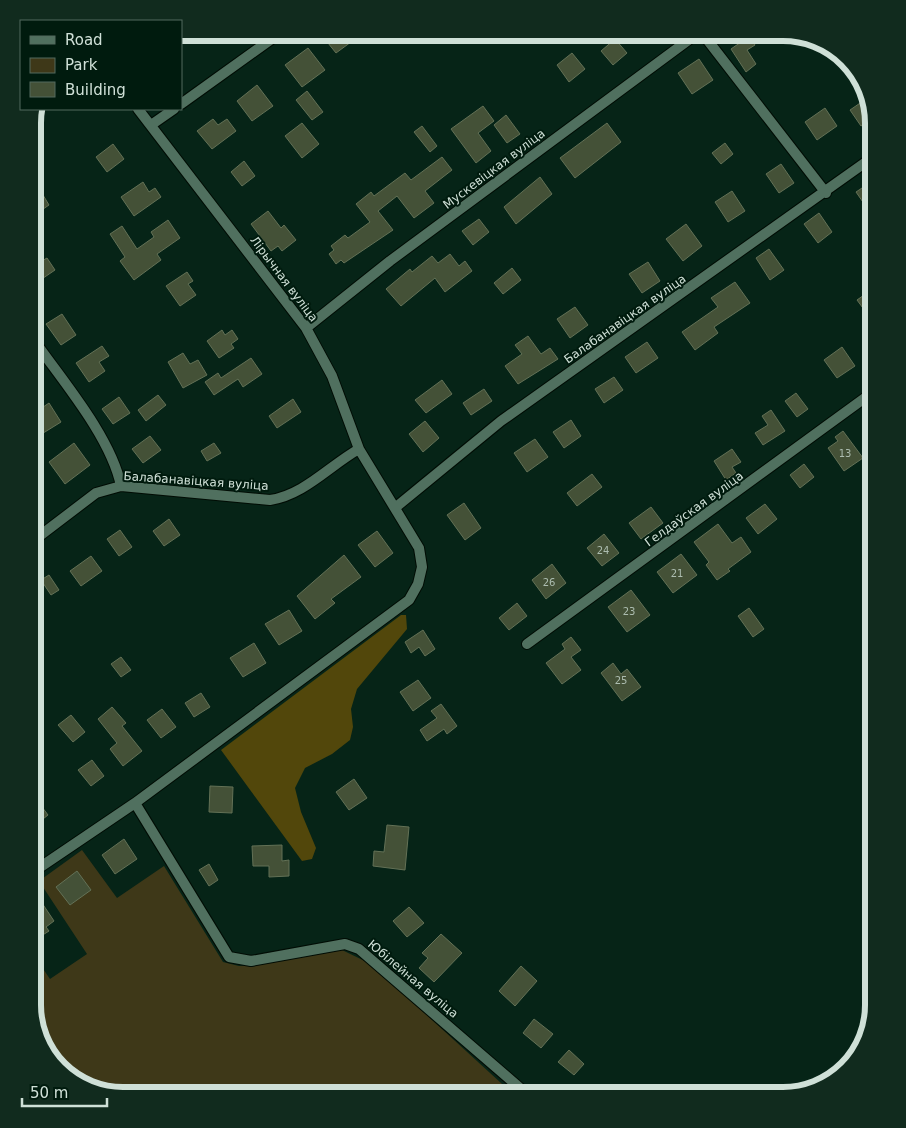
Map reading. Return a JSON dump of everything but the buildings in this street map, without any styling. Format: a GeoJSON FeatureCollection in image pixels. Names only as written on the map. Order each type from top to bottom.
{"type":"FeatureCollection","features":[{"type":"Feature","properties":{"kind":"street"},"geometry":{"type":"LineString","coordinates":[[182,103],[268,41]]}},
{"type":"Feature","properties":{"kind":"street","name":"Мускевіцкая вуліца"},"geometry":{"type":"LineString","coordinates":[[306,328],[390,261],[689,41]]}},
{"type":"Feature","properties":{"kind":"street"},"geometry":{"type":"LineString","coordinates":[[706,41],[826,193]]}},
{"type":"Feature","properties":{"kind":"street","name":"Лірычная вуліца"},"geometry":{"type":"LineString","coordinates":[[41,866],[135,803],[409,600],[418,584],[422,568],[419,548],[396,507],[375,478],[359,449],[332,376],[306,328],[139,110]]}},
{"type":"Feature","properties":{"kind":"street"},"geometry":{"type":"LineString","coordinates":[[151,125],[173,110]]}},
{"type":"Feature","properties":{"kind":"street","name":"Балабанавіцкая вуліца"},"geometry":{"type":"LineString","coordinates":[[396,507],[501,421],[865,164]]}},
{"type":"Feature","properties":{"kind":"street"},"geometry":{"type":"LineString","coordinates":[[41,350],[80,404],[110,453],[121,486]]}},
{"type":"Feature","properties":{"kind":"street","name":"Гелдаўская вуліца"},"geometry":{"type":"LineString","coordinates":[[527,644],[865,399]]}},
{"type":"Feature","properties":{"kind":"street","name":"Балабанавіцкая вуліца"},"geometry":{"type":"LineString","coordinates":[[41,535],[96,494],[121,486],[270,500],[284,498],[298,492],[338,461],[359,449]]}},
{"type":"Feature","properties":{"kind":"street","name":"Юбілейная вуліца"},"geometry":{"type":"LineString","coordinates":[[135,803],[229,957],[251,961],[345,944],[359,949],[518,1087]]}},
{"type":"Feature","properties":{"kind":"green space"},"geometry":{"type":"Polygon","coordinates":[[[82,850],[117,898],[164,866],[223,962],[239,966],[254,965],[342,950],[371,964],[505,1087],[124,1087],[102,1084],[82,1076],[65,1063],[55,1050],[46,1031],[41,1004],[41,966],[50,979],[87,954],[41,884],[41,880],[82,850]]]}},
{"type":"Feature","properties":{"kind":"shaded area"},"geometry":{"type":"Polygon","coordinates":[[[401,615],[406,615],[407,629],[357,689],[351,709],[353,727],[350,740],[332,754],[305,768],[295,788],[301,812],[316,848],[312,859],[302,861],[221,750],[401,615]]]}}]}
